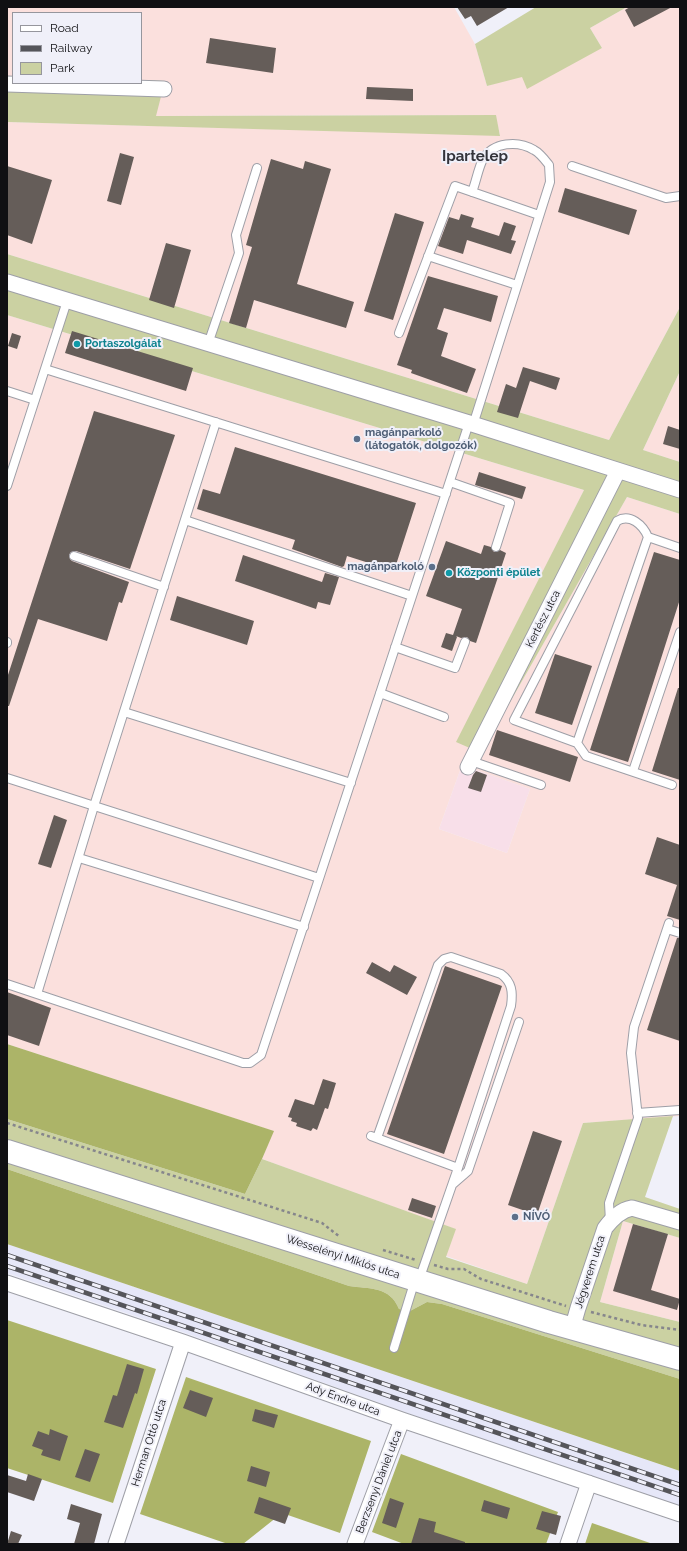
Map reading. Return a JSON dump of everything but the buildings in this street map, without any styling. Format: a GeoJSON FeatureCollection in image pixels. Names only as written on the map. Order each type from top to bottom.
{"type":"FeatureCollection","features":[{"type":"Feature","properties":{"kind":"main road","name":"Wesselényi Miklós utca"},"geometry":{"type":"LineString","coordinates":[[7,1150],[420,1274],[572,1329],[680,1359]]}},
{"type":"Feature","properties":{"kind":"street"},"geometry":{"type":"LineString","coordinates":[[7,84],[164,89]]}},
{"type":"Feature","properties":{"kind":"street"},"geometry":{"type":"LineString","coordinates":[[7,282],[471,424],[680,490]]}},
{"type":"Feature","properties":{"kind":"street","name":"Kertész utca"},"geometry":{"type":"LineString","coordinates":[[469,764],[618,471]]}},
{"type":"Feature","properties":{"kind":"street","name":"Jégverem utca"},"geometry":{"type":"LineString","coordinates":[[572,1329],[605,1228],[610,1221],[626,1209],[632,1208],[641,1209],[680,1222]]}},
{"type":"Feature","properties":{"kind":"street","name":"Ady Endre utca"},"geometry":{"type":"LineString","coordinates":[[7,1282],[183,1342],[402,1420],[680,1514]]}},
{"type":"Feature","properties":{"kind":"street","name":"Herman Ottó utca"},"geometry":{"type":"LineString","coordinates":[[116,1544],[183,1342]]}},
{"type":"Feature","properties":{"kind":"street","name":"Berzsenyi Dániel utca"},"geometry":{"type":"LineString","coordinates":[[356,1544],[402,1420]]}},
{"type":"Feature","properties":{"kind":"street"},"geometry":{"type":"LineString","coordinates":[[568,1544],[589,1483]]}},
{"type":"Feature","properties":{"kind":"lane"},"geometry":{"type":"LineString","coordinates":[[7,984],[242,1063],[250,1063],[261,1055],[395,647],[517,285],[550,182],[549,165],[533,149],[514,144],[504,144],[498,146],[483,160],[472,192]]}},
{"type":"Feature","properties":{"kind":"lane"},"geometry":{"type":"LineString","coordinates":[[572,166],[666,198],[680,196]]}},
{"type":"Feature","properties":{"kind":"lane"},"geometry":{"type":"LineString","coordinates":[[208,344],[239,253],[236,235],[257,168]]}},
{"type":"Feature","properties":{"kind":"lane"},"geometry":{"type":"LineString","coordinates":[[399,333],[455,186],[539,215]]}},
{"type":"Feature","properties":{"kind":"lane"},"geometry":{"type":"LineString","coordinates":[[428,256],[517,285]]}},
{"type":"Feature","properties":{"kind":"lane"},"geometry":{"type":"LineString","coordinates":[[7,486],[67,301]]}},
{"type":"Feature","properties":{"kind":"lane"},"geometry":{"type":"LineString","coordinates":[[45,369],[446,494]]}},
{"type":"Feature","properties":{"kind":"lane"},"geometry":{"type":"LineString","coordinates":[[7,391],[35,400]]}},
{"type":"Feature","properties":{"kind":"lane"},"geometry":{"type":"LineString","coordinates":[[37,994],[94,806],[216,422]]}},
{"type":"Feature","properties":{"kind":"lane"},"geometry":{"type":"LineString","coordinates":[[450,482],[510,503],[496,547]]}},
{"type":"Feature","properties":{"kind":"lane"},"geometry":{"type":"LineString","coordinates":[[577,743],[648,537],[645,529],[632,520],[626,518],[617,521],[514,720],[577,743],[586,756],[672,785]]}},
{"type":"Feature","properties":{"kind":"lane"},"geometry":{"type":"LineString","coordinates":[[185,520],[412,596]]}},
{"type":"Feature","properties":{"kind":"lane"},"geometry":{"type":"LineString","coordinates":[[648,537],[680,548]]}},
{"type":"Feature","properties":{"kind":"lane"},"geometry":{"type":"LineString","coordinates":[[74,556],[164,587]]}},
{"type":"Feature","properties":{"kind":"lane"},"geometry":{"type":"LineString","coordinates":[[632,771],[680,632]]}},
{"type":"Feature","properties":{"kind":"lane"},"geometry":{"type":"LineString","coordinates":[[395,647],[455,668],[465,642]]}},
{"type":"Feature","properties":{"kind":"lane"},"geometry":{"type":"LineString","coordinates":[[380,693],[444,717]]}},
{"type":"Feature","properties":{"kind":"lane"},"geometry":{"type":"LineString","coordinates":[[124,712],[351,783]]}},
{"type":"Feature","properties":{"kind":"lane"},"geometry":{"type":"LineString","coordinates":[[469,764],[541,786]]}},
{"type":"Feature","properties":{"kind":"lane"},"geometry":{"type":"LineString","coordinates":[[7,778],[319,878]]}},
{"type":"Feature","properties":{"kind":"lane"},"geometry":{"type":"LineString","coordinates":[[78,858],[304,927]]}},
{"type":"Feature","properties":{"kind":"lane"},"geometry":{"type":"LineString","coordinates":[[610,1221],[609,1203],[638,1118],[631,1053],[634,1026],[668,926],[680,933]]}},
{"type":"Feature","properties":{"kind":"lane"},"geometry":{"type":"LineString","coordinates":[[394,1348],[458,1168],[511,1006],[511,985],[506,977],[451,957],[444,959],[438,965],[374,1137],[458,1168]]}},
{"type":"Feature","properties":{"kind":"lane"},"geometry":{"type":"LineString","coordinates":[[452,1185],[468,1171],[519,1022]]}},
{"type":"Feature","properties":{"kind":"lane"},"geometry":{"type":"LineString","coordinates":[[637,1113],[680,1110]]}},
{"type":"Feature","properties":{"kind":"path"},"geometry":{"type":"LineString","coordinates":[[7,1123],[322,1223],[335,1235],[340,1237]]}},
{"type":"Feature","properties":{"kind":"path"},"geometry":{"type":"LineString","coordinates":[[376,1248],[420,1274],[448,1269],[464,1269],[481,1279],[578,1308],[641,1325],[680,1330]]}},
{"type":"Feature","properties":{"kind":"shaded area"},"geometry":{"type":"Polygon","coordinates":[[[7,7],[454,7],[475,44],[487,86],[602,48],[590,28],[627,7],[680,7],[680,307],[609,440],[7,254],[7,122],[500,135],[495,115],[155,116],[165,81],[142,80],[142,12],[12,12],[12,76],[7,76],[7,7]]]}},
{"type":"Feature","properties":{"kind":"shaded area"},"geometry":{"type":"Polygon","coordinates":[[[7,315],[584,490],[457,742],[481,753],[627,497],[680,514],[680,1116],[583,1123],[527,1284],[446,1256],[455,1229],[262,1159],[273,1131],[7,1044],[7,315]],[[462,765],[439,829],[507,853],[530,789],[462,765]]]}},
{"type":"Feature","properties":{"kind":"shaded area"},"geometry":{"type":"Polygon","coordinates":[[[680,371],[680,462],[643,450],[680,371]]]}},
{"type":"Feature","properties":{"kind":"shaded area"},"geometry":{"type":"Polygon","coordinates":[[[462,765],[530,789],[507,853],[439,829],[462,765]]]}},
{"type":"Feature","properties":{"kind":"shaded area"},"geometry":{"type":"Polygon","coordinates":[[[623,1221],[680,1238],[680,1322],[600,1302],[623,1221]]]}},
{"type":"Feature","properties":{"kind":"shaded area"},"geometry":{"type":"Polygon","coordinates":[[[7,1244],[680,1471],[680,1511],[180,1331],[7,1273],[7,1244]]]}},
{"type":"Feature","properties":{"kind":"green space"},"geometry":{"type":"Polygon","coordinates":[[[536,7],[627,7],[590,28],[602,48],[527,89],[522,77],[487,86],[475,44],[536,7]]]}},
{"type":"Feature","properties":{"kind":"green space"},"geometry":{"type":"Polygon","coordinates":[[[7,76],[12,76],[12,84],[142,84],[142,80],[165,81],[156,116],[496,115],[500,136],[7,122],[7,76]]]}},
{"type":"Feature","properties":{"kind":"green space"},"geometry":{"type":"Polygon","coordinates":[[[7,254],[609,440],[680,307],[680,371],[643,450],[680,462],[680,514],[627,497],[481,753],[456,742],[584,490],[7,315],[7,254]]]}},
{"type":"Feature","properties":{"kind":"green space"},"geometry":{"type":"Polygon","coordinates":[[[7,1044],[274,1131],[245,1194],[7,1119],[7,1044]]]}},
{"type":"Feature","properties":{"kind":"green space"},"geometry":{"type":"Polygon","coordinates":[[[673,1116],[645,1197],[680,1209],[680,1238],[623,1221],[600,1302],[680,1322],[680,1379],[442,1304],[427,1302],[410,1311],[399,1309],[390,1296],[384,1292],[349,1286],[7,1169],[7,1119],[245,1194],[262,1159],[456,1229],[446,1257],[527,1284],[583,1123],[673,1116]]]}},
{"type":"Feature","properties":{"kind":"green space"},"geometry":{"type":"Polygon","coordinates":[[[7,1169],[349,1286],[384,1292],[390,1296],[399,1309],[410,1311],[427,1302],[442,1304],[680,1379],[680,1471],[7,1244],[7,1169]]]}},
{"type":"Feature","properties":{"kind":"green space"},"geometry":{"type":"Polygon","coordinates":[[[7,1320],[156,1369],[113,1503],[7,1468],[7,1320]]]}},
{"type":"Feature","properties":{"kind":"green space"},"geometry":{"type":"Polygon","coordinates":[[[186,1377],[371,1441],[340,1533],[282,1513],[243,1544],[228,1544],[140,1514],[186,1377]]]}},
{"type":"Feature","properties":{"kind":"green space"},"geometry":{"type":"Polygon","coordinates":[[[401,1454],[558,1512],[546,1544],[404,1544],[372,1532],[401,1454]]]}},
{"type":"Feature","properties":{"kind":"green space"},"geometry":{"type":"Polygon","coordinates":[[[592,1523],[653,1544],[585,1544],[592,1523]]]}},
{"type":"Feature","properties":{"kind":"railway"},"geometry":{"type":"LineString","coordinates":[[7,1255],[680,1485]]}},
{"type":"Feature","properties":{"kind":"railway"},"geometry":{"type":"LineString","coordinates":[[7,1266],[680,1495]]}},
{"type":"Feature","properties":{"kind":"place","name":"Portaszolgálat"},"geometry":{"type":"Point","coordinates":[77,344]}},
{"type":"Feature","properties":{"kind":"place","name":"magánparkoló (látogatók, dolgozók)"},"geometry":{"type":"Point","coordinates":[357,439]}},
{"type":"Feature","properties":{"kind":"place","name":"magánparkoló"},"geometry":{"type":"Point","coordinates":[432,567]}},
{"type":"Feature","properties":{"kind":"place","name":"Központi épület"},"geometry":{"type":"Point","coordinates":[449,573]}},
{"type":"Feature","properties":{"kind":"place","name":"NÍVÓ"},"geometry":{"type":"Point","coordinates":[515,1217]}},
{"type":"Feature","properties":{"kind":"district","name":"Ipartelep"},"geometry":{"type":"Point","coordinates":[475,156]}}]}
